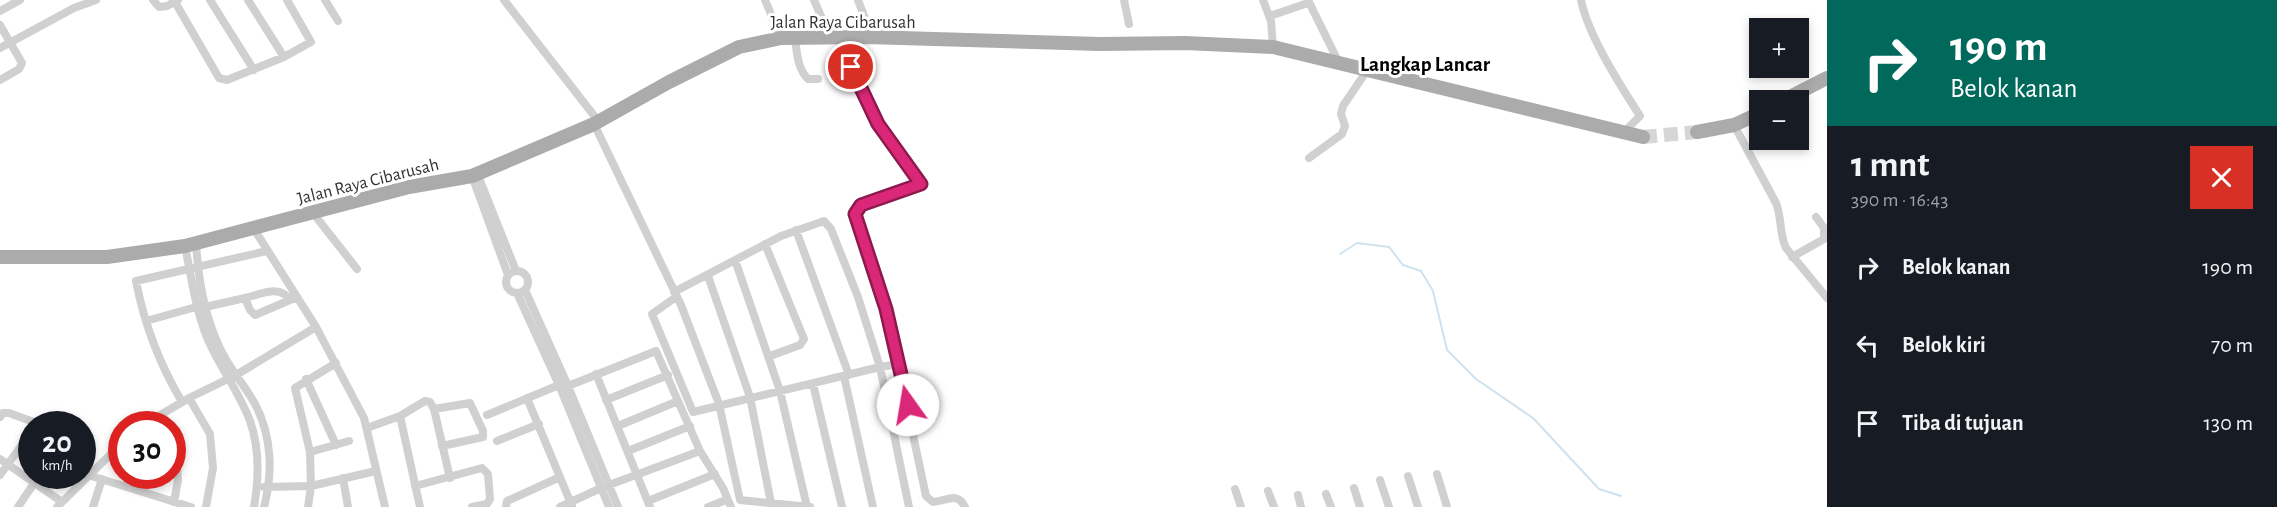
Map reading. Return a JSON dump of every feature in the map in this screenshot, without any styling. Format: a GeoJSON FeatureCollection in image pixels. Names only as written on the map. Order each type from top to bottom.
{"type":"FeatureCollection","features":[{"type":"Feature","properties":{"kind":"main road","name":"Jalan Raya Cibarusah"},"geometry":{"type":"LineString","coordinates":[[0,257],[107,257],[190,244],[409,188],[474,174],[596,123],[669,82],[739,47],[781,38],[1089,44],[1185,43],[1273,47],[1643,137]]}},
{"type":"Feature","properties":{"kind":"main road"},"geometry":{"type":"LineString","coordinates":[[1804,90],[1827,78]]}},
{"type":"Feature","properties":{"kind":"main road"},"geometry":{"type":"LineString","coordinates":[[1697,132],[1734,125],[1749,118]]}},
{"type":"Feature","properties":{"kind":"street"},"geometry":{"type":"LineString","coordinates":[[0,12],[20,0]]}},
{"type":"Feature","properties":{"kind":"street"},"geometry":{"type":"LineString","coordinates":[[0,48],[74,8],[96,0]]}},
{"type":"Feature","properties":{"kind":"street"},"geometry":{"type":"LineString","coordinates":[[153,0],[159,7],[177,1],[219,78],[227,80],[284,57],[311,42],[287,0]]}},
{"type":"Feature","properties":{"kind":"street"},"geometry":{"type":"LineString","coordinates":[[210,0],[254,70]]}},
{"type":"Feature","properties":{"kind":"street"},"geometry":{"type":"LineString","coordinates":[[248,0],[284,57]]}},
{"type":"Feature","properties":{"kind":"street"},"geometry":{"type":"LineString","coordinates":[[325,0],[338,21]]}},
{"type":"Feature","properties":{"kind":"street"},"geometry":{"type":"LineString","coordinates":[[504,0],[596,123],[675,294],[719,404],[740,500],[809,507],[770,356],[735,260]]}},
{"type":"Feature","properties":{"kind":"street"},"geometry":{"type":"LineString","coordinates":[[765,0],[781,38]]}},
{"type":"Feature","properties":{"kind":"street"},"geometry":{"type":"LineString","coordinates":[[814,0],[878,124],[921,184],[861,205],[855,214],[886,309],[926,496],[928,500],[937,502],[960,498],[965,507]]}},
{"type":"Feature","properties":{"kind":"street"},"geometry":{"type":"LineString","coordinates":[[858,0],[866,21],[867,38]]}},
{"type":"Feature","properties":{"kind":"street"},"geometry":{"type":"LineString","coordinates":[[1124,0],[1129,24]]}},
{"type":"Feature","properties":{"kind":"street"},"geometry":{"type":"LineString","coordinates":[[1263,0],[1270,16],[1273,47]]}},
{"type":"Feature","properties":{"kind":"street"},"geometry":{"type":"LineString","coordinates":[[1581,0],[1584,15],[1596,40],[1640,116],[1623,133]]}},
{"type":"Feature","properties":{"kind":"street"},"geometry":{"type":"LineString","coordinates":[[1270,16],[1308,2],[1339,63]]}},
{"type":"Feature","properties":{"kind":"street"},"geometry":{"type":"LineString","coordinates":[[0,25],[22,65],[0,80]]}},
{"type":"Feature","properties":{"kind":"street"},"geometry":{"type":"LineString","coordinates":[[795,38],[799,66],[804,75],[812,80],[818,79]]}},
{"type":"Feature","properties":{"kind":"street"},"geometry":{"type":"LineString","coordinates":[[1309,158],[1342,134],[1345,126],[1341,114],[1343,106],[1368,69]]}},
{"type":"Feature","properties":{"kind":"street"},"geometry":{"type":"LineString","coordinates":[[1734,125],[1776,202],[1780,213],[1782,240],[1792,257],[1827,298]]}},
{"type":"Feature","properties":{"kind":"street"},"geometry":{"type":"LineString","coordinates":[[474,174],[512,273],[507,286],[511,291],[521,291]]}},
{"type":"Feature","properties":{"kind":"street"},"geometry":{"type":"LineString","coordinates":[[313,213],[357,269]]}},
{"type":"Feature","properties":{"kind":"street"},"geometry":{"type":"LineString","coordinates":[[1792,257],[1824,239],[1824,228],[1816,218]]}},
{"type":"Feature","properties":{"kind":"street"},"geometry":{"type":"LineString","coordinates":[[898,364],[880,367],[719,404],[695,412],[691,410],[652,314],[675,294],[735,260],[796,230],[824,221],[831,229],[858,297],[880,367],[909,507]]}},
{"type":"Feature","properties":{"kind":"street"},"geometry":{"type":"LineString","coordinates":[[254,229],[293,298],[315,327],[336,363],[367,428],[385,507]]}},
{"type":"Feature","properties":{"kind":"street"},"geometry":{"type":"LineString","coordinates":[[796,230],[846,375],[873,507]]}},
{"type":"Feature","properties":{"kind":"street"},"geometry":{"type":"LineString","coordinates":[[190,244],[201,307],[232,377],[253,433],[258,463],[254,507]]}},
{"type":"Feature","properties":{"kind":"street"},"geometry":{"type":"LineString","coordinates":[[765,244],[804,339],[800,345],[770,356]]}},
{"type":"Feature","properties":{"kind":"street"},"geometry":{"type":"LineString","coordinates":[[206,507],[213,468],[210,434],[169,378],[146,321],[136,281],[267,251]]}},
{"type":"Feature","properties":{"kind":"street"},"geometry":{"type":"LineString","coordinates":[[512,273],[525,276],[527,280],[521,291]]}},
{"type":"Feature","properties":{"kind":"street"},"geometry":{"type":"LineString","coordinates":[[708,276],[750,397],[771,503]]}},
{"type":"Feature","properties":{"kind":"street"},"geometry":{"type":"LineString","coordinates":[[146,321],[279,290],[293,298]]}},
{"type":"Feature","properties":{"kind":"street"},"geometry":{"type":"LineString","coordinates":[[521,291],[605,487],[618,507]]}},
{"type":"Feature","properties":{"kind":"street"},"geometry":{"type":"LineString","coordinates":[[245,298],[255,315],[293,298]]}},
{"type":"Feature","properties":{"kind":"street"},"geometry":{"type":"LineString","coordinates":[[167,411],[232,377],[315,327]]}},
{"type":"Feature","properties":{"kind":"street"},"geometry":{"type":"LineString","coordinates":[[487,415],[654,350],[658,352],[700,451],[723,488],[728,503],[708,507]]}},
{"type":"Feature","properties":{"kind":"street"},"geometry":{"type":"LineString","coordinates":[[308,507],[311,486],[310,452],[295,388],[306,379],[336,363]]}},
{"type":"Feature","properties":{"kind":"street"},"geometry":{"type":"LineString","coordinates":[[596,374],[649,504],[714,474]]}},
{"type":"Feature","properties":{"kind":"street"},"geometry":{"type":"LineString","coordinates":[[606,400],[668,375]]}},
{"type":"Feature","properties":{"kind":"street"},"geometry":{"type":"LineString","coordinates":[[232,377],[255,404],[267,434],[270,449],[269,487],[264,507]]}},
{"type":"Feature","properties":{"kind":"street"},"geometry":{"type":"LineString","coordinates":[[306,379],[336,445]]}},
{"type":"Feature","properties":{"kind":"street"},"geometry":{"type":"LineString","coordinates":[[813,384],[842,507]]}},
{"type":"Feature","properties":{"kind":"street"},"geometry":{"type":"LineString","coordinates":[[527,398],[572,505]]}},
{"type":"Feature","properties":{"kind":"street"},"geometry":{"type":"LineString","coordinates":[[618,426],[678,400]]}},
{"type":"Feature","properties":{"kind":"street"},"geometry":{"type":"LineString","coordinates":[[367,428],[400,416],[425,401],[430,402],[434,409],[450,478]]}},
{"type":"Feature","properties":{"kind":"street"},"geometry":{"type":"LineString","coordinates":[[434,409],[470,403],[483,431],[483,437],[442,446]]}},
{"type":"Feature","properties":{"kind":"street"},"geometry":{"type":"LineString","coordinates":[[0,417],[3,413],[18,417]]}},
{"type":"Feature","properties":{"kind":"street"},"geometry":{"type":"LineString","coordinates":[[400,416],[420,507]]}},
{"type":"Feature","properties":{"kind":"street"},"geometry":{"type":"LineString","coordinates":[[497,441],[539,424]]}},
{"type":"Feature","properties":{"kind":"street"},"geometry":{"type":"LineString","coordinates":[[628,451],[690,426]]}},
{"type":"Feature","properties":{"kind":"street"},"geometry":{"type":"LineString","coordinates":[[310,452],[349,441]]}},
{"type":"Feature","properties":{"kind":"street"},"geometry":{"type":"LineString","coordinates":[[0,475],[4,461],[18,446]]}},
{"type":"Feature","properties":{"kind":"street"},"geometry":{"type":"LineString","coordinates":[[561,507],[572,505],[605,487],[700,451]]}},
{"type":"Feature","properties":{"kind":"street"},"geometry":{"type":"LineString","coordinates":[[96,467],[108,456]]}},
{"type":"Feature","properties":{"kind":"street"},"geometry":{"type":"LineString","coordinates":[[4,461],[18,468]]}},
{"type":"Feature","properties":{"kind":"street"},"geometry":{"type":"LineString","coordinates":[[415,486],[482,468],[486,470],[489,502],[472,507]]}},
{"type":"Feature","properties":{"kind":"street"},"geometry":{"type":"LineString","coordinates":[[257,487],[311,486],[376,471]]}},
{"type":"Feature","properties":{"kind":"street"},"geometry":{"type":"LineString","coordinates":[[1437,474],[1447,507]]}},
{"type":"Feature","properties":{"kind":"street"},"geometry":{"type":"LineString","coordinates":[[1408,476],[1418,507]]}},
{"type":"Feature","properties":{"kind":"street"},"geometry":{"type":"LineString","coordinates":[[96,477],[108,481]]}},
{"type":"Feature","properties":{"kind":"street"},"geometry":{"type":"LineString","coordinates":[[506,507],[507,501],[560,477]]}},
{"type":"Feature","properties":{"kind":"street"},"geometry":{"type":"LineString","coordinates":[[344,478],[348,507]]}},
{"type":"Feature","properties":{"kind":"street"},"geometry":{"type":"LineString","coordinates":[[93,507],[102,479]]}},
{"type":"Feature","properties":{"kind":"street"},"geometry":{"type":"LineString","coordinates":[[1380,480],[1389,507]]}},
{"type":"Feature","properties":{"kind":"street"},"geometry":{"type":"LineString","coordinates":[[605,487],[609,507]]}},
{"type":"Feature","properties":{"kind":"street"},"geometry":{"type":"LineString","coordinates":[[1354,488],[1360,507]]}},
{"type":"Feature","properties":{"kind":"street"},"geometry":{"type":"LineString","coordinates":[[18,507],[31,489]]}},
{"type":"Feature","properties":{"kind":"street"},"geometry":{"type":"LineString","coordinates":[[48,489],[60,505],[75,489]]}},
{"type":"Feature","properties":{"kind":"street"},"geometry":{"type":"LineString","coordinates":[[134,489],[191,507]]}},
{"type":"Feature","properties":{"kind":"street"},"geometry":{"type":"LineString","coordinates":[[174,502],[176,489]]}},
{"type":"Feature","properties":{"kind":"street"},"geometry":{"type":"LineString","coordinates":[[1235,489],[1241,507]]}},
{"type":"Feature","properties":{"kind":"street"},"geometry":{"type":"LineString","coordinates":[[1268,490],[1274,507]]}},
{"type":"Feature","properties":{"kind":"street"},"geometry":{"type":"LineString","coordinates":[[1326,494],[1331,507]]}},
{"type":"Feature","properties":{"kind":"street"},"geometry":{"type":"LineString","coordinates":[[1298,495],[1302,507]]}},
{"type":"Feature","properties":{"kind":"waterway"},"geometry":{"type":"LineString","coordinates":[[1340,254],[1357,243],[1389,247],[1403,265],[1421,271],[1433,291],[1447,350],[1476,379],[1533,418],[1599,489],[1621,496]]}},
{"type":"Feature","properties":{"kind":"tunnel"},"geometry":{"type":"LineString","coordinates":[[1643,137],[1697,132]]}},
{"type":"Feature","properties":{"kind":"district","name":"Langkap Lancar"},"geometry":{"type":"Point","coordinates":[1425,64]}},
{"type":"Feature","properties":{"kind":"route"},"geometry":{"type":"LineString","coordinates":[[851,67],[878,124],[921,184],[861,205],[855,214],[886,309],[908,405]]}}]}
